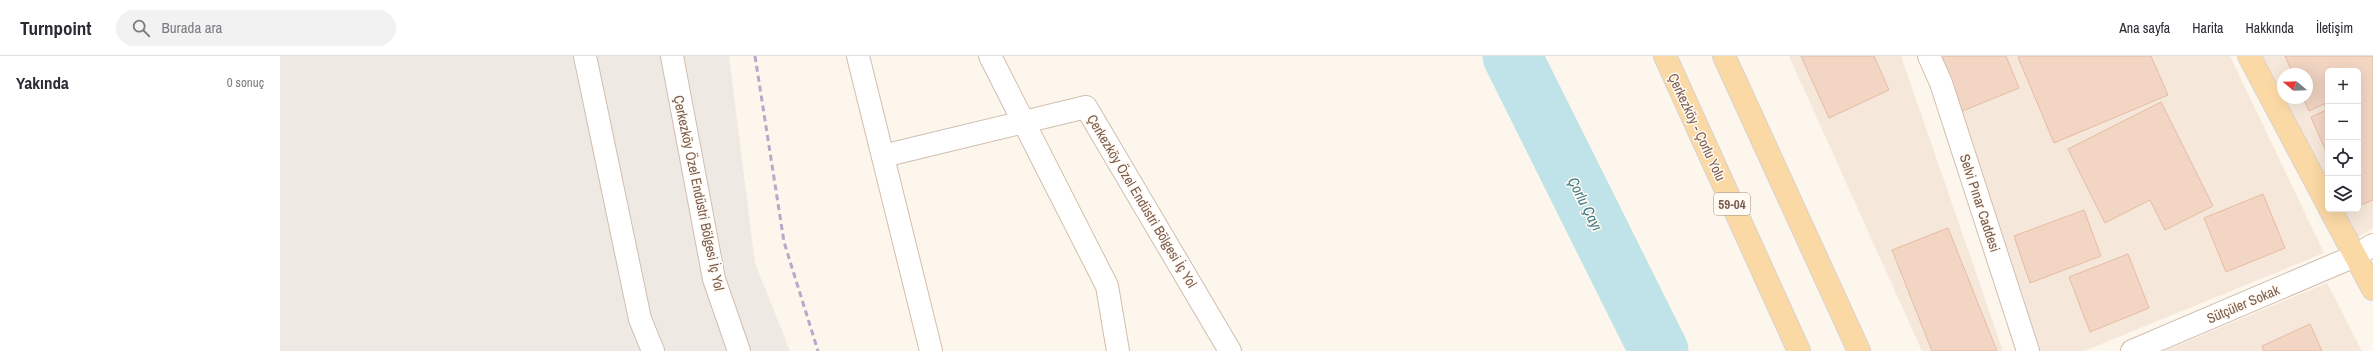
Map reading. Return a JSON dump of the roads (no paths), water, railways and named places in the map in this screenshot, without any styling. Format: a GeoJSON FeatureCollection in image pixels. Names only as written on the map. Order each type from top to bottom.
{"type":"FeatureCollection","features":[{"type":"Feature","properties":{"kind":"main road","name":"Çerkezköy - Çorlu Yolu"},"geometry":{"type":"LineString","coordinates":[[1665,56],[1800,351]]}},
{"type":"Feature","properties":{"kind":"main road"},"geometry":{"type":"LineString","coordinates":[[1724,56],[1859,351]]}},
{"type":"Feature","properties":{"kind":"main road"},"geometry":{"type":"LineString","coordinates":[[2249,56],[2325,199]]}},
{"type":"Feature","properties":{"kind":"main road"},"geometry":{"type":"LineString","coordinates":[[2332,212],[2364,250],[2373,290]]}},
{"type":"Feature","properties":{"kind":"street"},"geometry":{"type":"LineString","coordinates":[[585,56],[640,319],[653,351]]}},
{"type":"Feature","properties":{"kind":"street","name":"Çerkezköy Özel Endüstri Bölgesi İç Yol"},"geometry":{"type":"LineString","coordinates":[[672,56],[714,279],[739,351]]}},
{"type":"Feature","properties":{"kind":"street"},"geometry":{"type":"LineString","coordinates":[[858,56],[931,351]]}},
{"type":"Feature","properties":{"kind":"street"},"geometry":{"type":"LineString","coordinates":[[990,56],[1107,286],[1118,351]]}},
{"type":"Feature","properties":{"kind":"street","name":"Selvi Pınar Caddesi"},"geometry":{"type":"LineString","coordinates":[[1929,56],[1941,83],[2028,351]]}},
{"type":"Feature","properties":{"kind":"street","name":"Çerkezköy Özel Endüstri Bölgesi İç Yol"},"geometry":{"type":"LineString","coordinates":[[882,156],[1086,107],[1230,351]]}},
{"type":"Feature","properties":{"kind":"street","name":"Sütçüler Sokak"},"geometry":{"type":"LineString","coordinates":[[2132,351],[2364,250]]}},
{"type":"Feature","properties":{"kind":"waterway","name":"Çorlu Çayı"},"geometry":{"type":"LineString","coordinates":[[1512,56],[1659,351]]}},
{"type":"Feature","properties":{"kind":"railway"},"geometry":{"type":"LineString","coordinates":[[755,56],[784,242],[818,351]]}}]}
